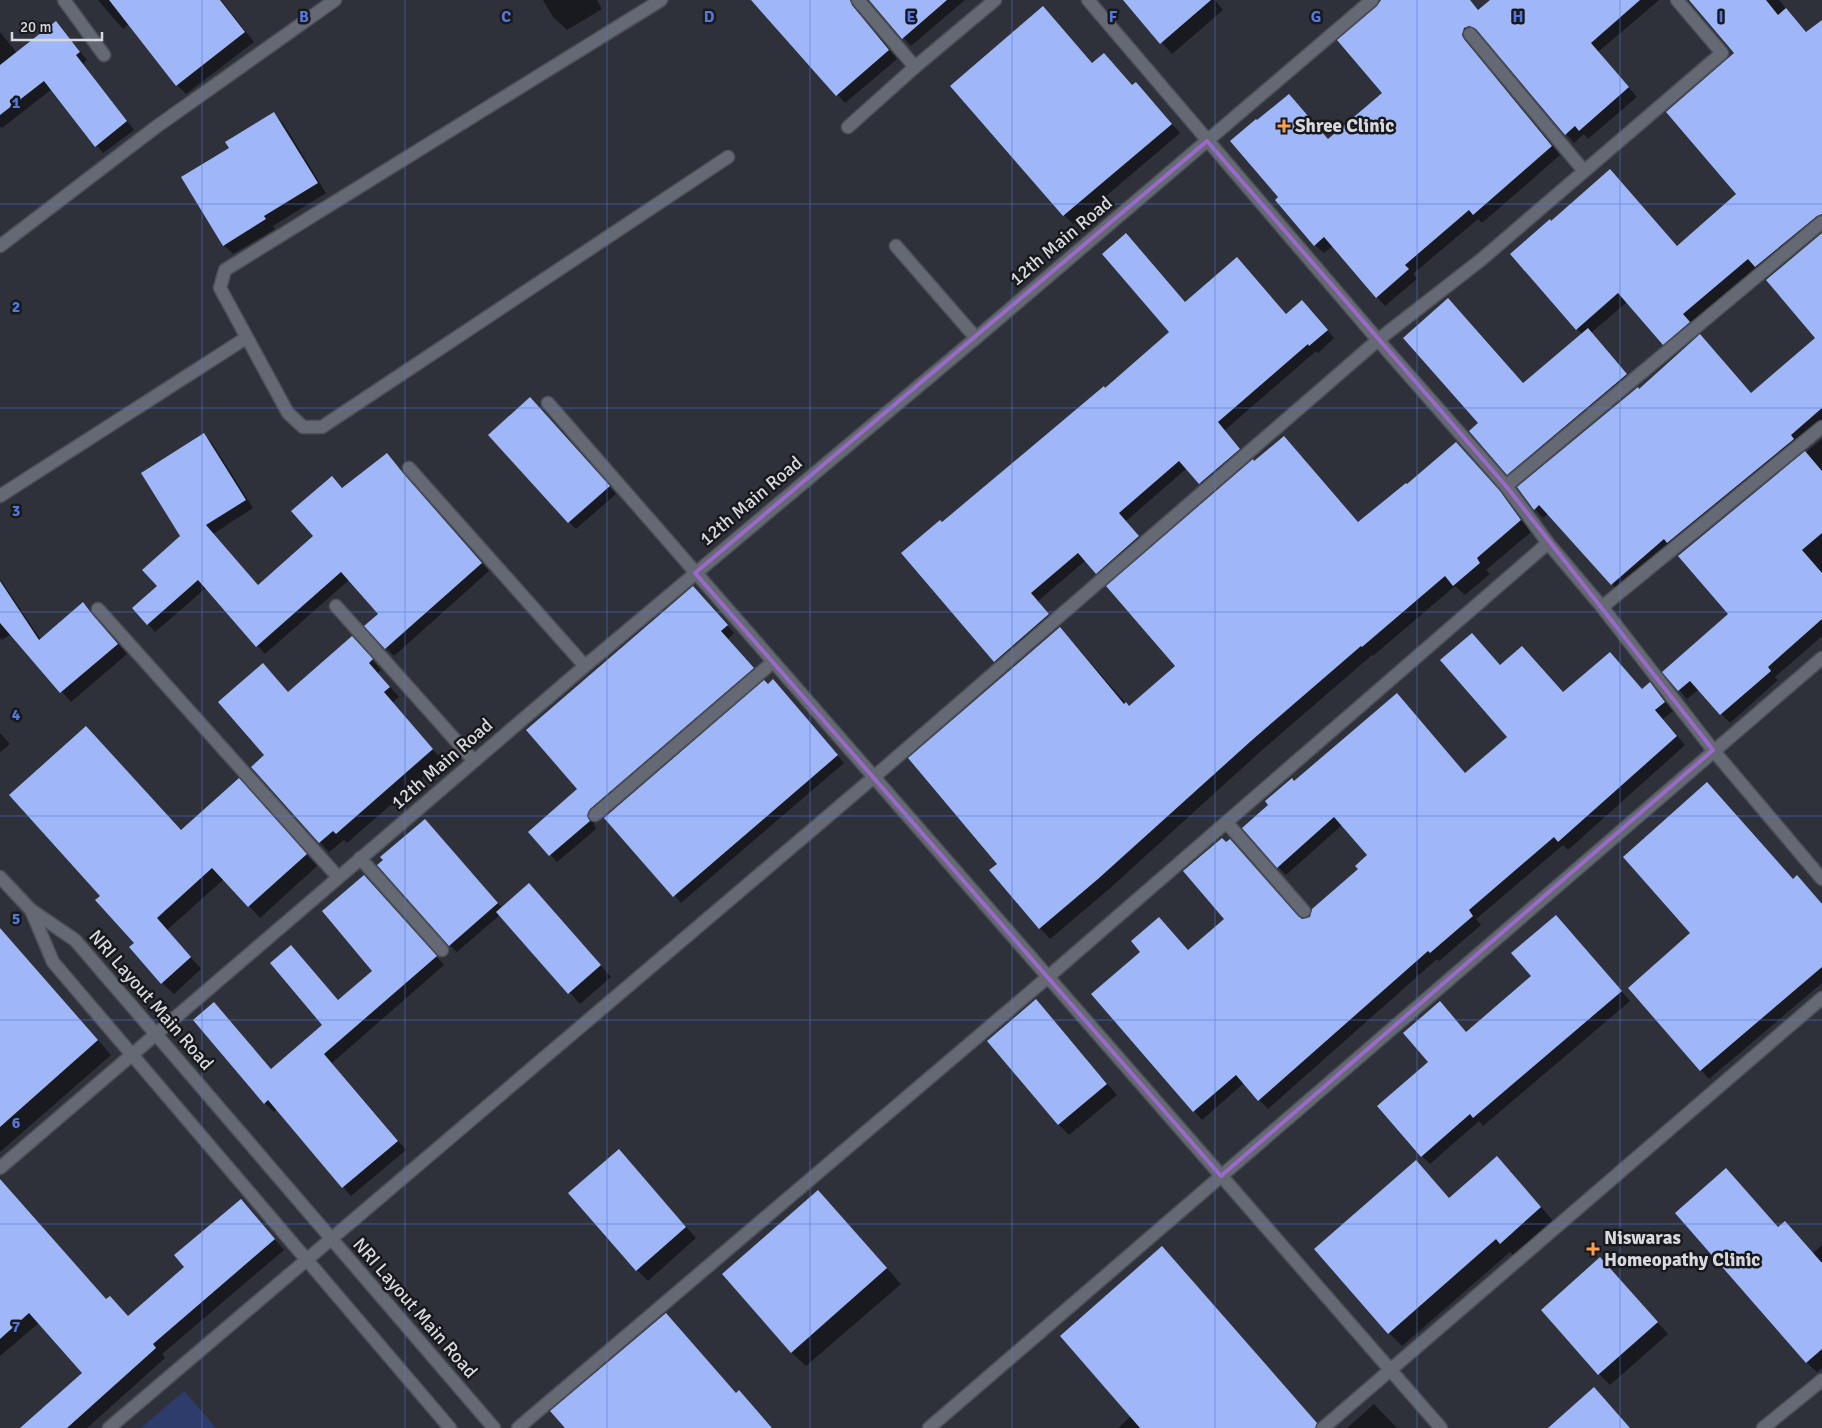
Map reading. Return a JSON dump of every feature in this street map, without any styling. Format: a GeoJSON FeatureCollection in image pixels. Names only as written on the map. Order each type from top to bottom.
{"type":"FeatureCollection","features":[{"type":"Feature","properties":{"kind":"street"},"geometry":{"type":"LineString","coordinates":[[64,0],[104,55]]}},
{"type":"Feature","properties":{"kind":"street"},"geometry":{"type":"LineString","coordinates":[[0,246],[156,127],[336,0]]}},
{"type":"Feature","properties":{"kind":"street"},"geometry":{"type":"LineString","coordinates":[[661,0],[225,270],[220,288],[288,413],[303,427],[322,427],[728,157]]}},
{"type":"Feature","properties":{"kind":"street"},"geometry":{"type":"LineString","coordinates":[[858,0],[915,67]]}},
{"type":"Feature","properties":{"kind":"street"},"geometry":{"type":"LineString","coordinates":[[848,127],[915,67],[995,0]]}},
{"type":"Feature","properties":{"kind":"street"},"geometry":{"type":"LineString","coordinates":[[1088,0],[1378,340],[1506,486],[1548,543],[1602,607],[1713,750],[1822,879]]}},
{"type":"Feature","properties":{"kind":"street","name":"12th Main Road"},"geometry":{"type":"LineString","coordinates":[[0,1168],[338,876],[976,338],[1372,0]]}},
{"type":"Feature","properties":{"kind":"street"},"geometry":{"type":"LineString","coordinates":[[109,1428],[874,777],[1378,340],[1482,259],[1722,54],[1677,0]]}},
{"type":"Feature","properties":{"kind":"street"},"geometry":{"type":"LineString","coordinates":[[1470,34],[1584,171]]}},
{"type":"Feature","properties":{"kind":"street"},"geometry":{"type":"LineString","coordinates":[[1506,486],[1822,222]]}},
{"type":"Feature","properties":{"kind":"street"},"geometry":{"type":"LineString","coordinates":[[896,246],[976,338]]}},
{"type":"Feature","properties":{"kind":"street"},"geometry":{"type":"LineString","coordinates":[[0,496],[246,338]]}},
{"type":"Feature","properties":{"kind":"street"},"geometry":{"type":"LineString","coordinates":[[548,403],[1441,1428]]}},
{"type":"Feature","properties":{"kind":"street"},"geometry":{"type":"LineString","coordinates":[[1602,607],[1822,427]]}},
{"type":"Feature","properties":{"kind":"street"},"geometry":{"type":"LineString","coordinates":[[409,468],[585,666]]}},
{"type":"Feature","properties":{"kind":"street"},"geometry":{"type":"LineString","coordinates":[[518,1428],[1048,977],[1548,543]]}},
{"type":"Feature","properties":{"kind":"street"},"geometry":{"type":"LineString","coordinates":[[336,606],[474,761]]}},
{"type":"Feature","properties":{"kind":"street"},"geometry":{"type":"LineString","coordinates":[[98,608],[338,876]]}},
{"type":"Feature","properties":{"kind":"street"},"geometry":{"type":"LineString","coordinates":[[929,1428],[1713,750],[1822,658]]}},
{"type":"Feature","properties":{"kind":"street"},"geometry":{"type":"LineString","coordinates":[[595,815],[773,662]]}},
{"type":"Feature","properties":{"kind":"street"},"geometry":{"type":"LineString","coordinates":[[1227,823],[1304,910]]}},
{"type":"Feature","properties":{"kind":"street"},"geometry":{"type":"LineString","coordinates":[[360,858],[442,950]]}},
{"type":"Feature","properties":{"kind":"street"},"geometry":{"type":"LineString","coordinates":[[0,877],[31,910],[52,962],[450,1428]]}},
{"type":"Feature","properties":{"kind":"street","name":"NRI Layout Main Road"},"geometry":{"type":"LineString","coordinates":[[31,910],[76,940],[494,1428]]}},
{"type":"Feature","properties":{"kind":"street"},"geometry":{"type":"LineString","coordinates":[[1323,1428],[1822,998]]}},
{"type":"Feature","properties":{"kind":"street"},"geometry":{"type":"LineString","coordinates":[[1763,1428],[1822,1380]]}},
{"type":"Feature","properties":{"kind":"highlighted area"},"geometry":{"type":"Polygon","coordinates":[[[1207,141],[1506,486],[1713,750],[1221,1176],[695,573],[1207,141]]]}},
{"type":"Feature","properties":{"kind":"shaded area"},"geometry":{"type":"Polygon","coordinates":[[[184,1391],[216,1428],[141,1428],[184,1391]]]}},
{"type":"Feature","properties":{"kind":"building"},"geometry":{"type":"Polygon","coordinates":[[[109,0],[220,0],[245,32],[176,86],[109,0]]]}},
{"type":"Feature","properties":{"kind":"building"},"geometry":{"type":"Polygon","coordinates":[[[751,0],[850,0],[889,50],[836,96],[751,0]]]}},
{"type":"Feature","properties":{"kind":"building"},"geometry":{"type":"Polygon","coordinates":[[[869,0],[947,0],[902,39],[869,0]]]}},
{"type":"Feature","properties":{"kind":"building"},"geometry":{"type":"Polygon","coordinates":[[[1123,0],[1211,0],[1160,44],[1123,0]]]}},
{"type":"Feature","properties":{"kind":"building"},"geometry":{"type":"Polygon","coordinates":[[[1381,0],[1470,0],[1478,10],[1490,0],[1640,0],[1591,43],[1629,87],[1579,131],[1575,126],[1565,135],[1476,29],[1469,26],[1464,28],[1462,35],[1464,39],[1552,146],[1473,215],[1469,210],[1405,265],[1409,269],[1376,298],[1324,237],[1314,246],[1275,200],[1278,197],[1230,141],[1289,94],[1328,139],[1382,93],[1337,40],[1377,6],[1381,0]]]}},
{"type":"Feature","properties":{"kind":"building"},"geometry":{"type":"Polygon","coordinates":[[[1689,0],[1766,0],[1778,15],[1786,8],[1806,32],[1822,20],[1822,214],[1817,216],[1755,267],[1748,259],[1683,314],[1690,322],[1663,345],[1618,293],[1576,330],[1510,254],[1550,219],[1551,221],[1610,169],[1677,246],[1736,194],[1666,112],[1734,53],[1689,0]]]}},
{"type":"Feature","properties":{"kind":"building"},"geometry":{"type":"Polygon","coordinates":[[[1043,6],[1092,63],[1104,53],[1132,85],[1136,82],[1172,124],[1063,216],[950,86],[1043,6]]]}},
{"type":"Feature","properties":{"kind":"building"},"geometry":{"type":"Polygon","coordinates":[[[56,21],[80,52],[76,55],[127,121],[95,147],[44,81],[0,115],[0,65],[56,21]]]}},
{"type":"Feature","properties":{"kind":"building"},"geometry":{"type":"Polygon","coordinates":[[[274,112],[318,183],[264,216],[266,219],[223,246],[181,177],[229,148],[225,142],[274,112]]]}},
{"type":"Feature","properties":{"kind":"building"},"geometry":{"type":"Polygon","coordinates":[[[1126,233],[1185,302],[1237,257],[1286,314],[1302,300],[1328,330],[1309,346],[1308,344],[1218,422],[1240,449],[1199,484],[1179,461],[1119,513],[1139,536],[1096,574],[1078,553],[1031,593],[1049,614],[994,662],[901,553],[940,520],[942,522],[1104,386],[1105,388],[1169,332],[1102,254],[1126,233]]]}},
{"type":"Feature","properties":{"kind":"building"},"geometry":{"type":"Polygon","coordinates":[[[1822,233],[1822,408],[1791,435],[1794,439],[1667,543],[1664,539],[1611,585],[1539,505],[1534,510],[1517,487],[1638,387],[1639,389],[1700,334],[1751,393],[1815,338],[1766,280],[1822,233]]]}},
{"type":"Feature","properties":{"kind":"building"},"geometry":{"type":"Polygon","coordinates":[[[1448,298],[1523,383],[1588,328],[1627,374],[1507,475],[1469,431],[1478,423],[1403,338],[1448,298]]]}},
{"type":"Feature","properties":{"kind":"building"},"geometry":{"type":"Polygon","coordinates":[[[530,397],[610,486],[568,523],[488,435],[530,397]]]}},
{"type":"Feature","properties":{"kind":"building"},"geometry":{"type":"Polygon","coordinates":[[[204,433],[246,500],[206,525],[258,585],[313,536],[291,511],[332,476],[342,488],[387,453],[482,563],[385,649],[364,626],[378,614],[341,572],[256,647],[198,580],[147,625],[132,608],[157,586],[142,570],[180,536],[141,473],[204,433]]]}},
{"type":"Feature","properties":{"kind":"building"},"geometry":{"type":"Polygon","coordinates":[[[1284,436],[1358,522],[1407,484],[1456,442],[1500,491],[1521,520],[1477,558],[1480,563],[1453,586],[1445,576],[1361,646],[1039,929],[989,870],[997,864],[908,758],[1060,627],[1124,704],[1126,702],[1129,706],[1175,666],[1106,586],[1253,459],[1254,461],[1284,436]]]}},
{"type":"Feature","properties":{"kind":"building"},"geometry":{"type":"Polygon","coordinates":[[[1805,451],[1822,471],[1822,533],[1802,550],[1822,573],[1822,619],[1768,667],[1771,671],[1720,715],[1690,681],[1678,691],[1662,672],[1728,614],[1678,556],[1805,451]]]}},
{"type":"Feature","properties":{"kind":"building"},"geometry":{"type":"Polygon","coordinates":[[[0,581],[39,640],[83,602],[118,644],[60,693],[0,623],[0,581]]]}},
{"type":"Feature","properties":{"kind":"building"},"geometry":{"type":"Polygon","coordinates":[[[693,586],[728,625],[721,631],[754,668],[590,809],[587,816],[590,821],[549,856],[528,832],[577,789],[526,730],[693,586]]]}},
{"type":"Feature","properties":{"kind":"building"},"geometry":{"type":"Polygon","coordinates":[[[1472,633],[1500,665],[1522,646],[1563,692],[1610,652],[1642,689],[1650,682],[1665,702],[1655,710],[1677,736],[1558,842],[1554,837],[1469,910],[1473,916],[1430,953],[1428,951],[1258,1101],[1236,1075],[1193,1112],[1091,994],[1140,952],[1131,941],[1159,917],[1188,950],[1224,919],[1183,871],[1222,838],[1226,842],[1230,839],[1298,916],[1302,919],[1310,917],[1312,909],[1358,869],[1355,866],[1367,855],[1334,817],[1277,868],[1242,828],[1268,805],[1265,801],[1292,778],[1294,781],[1397,693],[1465,773],[1507,737],[1440,660],[1472,633]]]}},
{"type":"Feature","properties":{"kind":"building"},"geometry":{"type":"Polygon","coordinates":[[[352,636],[373,659],[369,663],[390,687],[384,692],[433,749],[336,834],[333,831],[319,843],[251,767],[264,755],[218,702],[263,663],[288,692],[352,636]]]}},
{"type":"Feature","properties":{"kind":"building"},"geometry":{"type":"Polygon","coordinates":[[[773,679],[838,755],[673,897],[604,818],[764,680],[768,684],[773,679]]]}},
{"type":"Feature","properties":{"kind":"building"},"geometry":{"type":"Polygon","coordinates":[[[86,726],[181,830],[239,778],[307,854],[248,907],[212,868],[157,918],[191,957],[161,984],[129,947],[134,943],[95,900],[100,896],[9,795],[86,726]]]}},
{"type":"Feature","properties":{"kind":"building"},"geometry":{"type":"Polygon","coordinates":[[[1707,782],[1793,879],[1797,875],[1822,904],[1822,967],[1700,1071],[1628,988],[1690,933],[1623,857],[1707,782]]]}},
{"type":"Feature","properties":{"kind":"building"},"geometry":{"type":"Polygon","coordinates":[[[425,819],[498,903],[449,946],[377,865],[383,860],[380,857],[425,819]]]}},
{"type":"Feature","properties":{"kind":"building"},"geometry":{"type":"Polygon","coordinates":[[[364,875],[437,956],[324,1054],[398,1141],[342,1188],[268,1100],[264,1104],[193,1020],[214,1002],[271,1069],[322,1025],[270,963],[291,945],[338,1000],[372,971],[322,911],[364,875]]]}},
{"type":"Feature","properties":{"kind":"building"},"geometry":{"type":"Polygon","coordinates":[[[529,883],[601,965],[568,994],[496,912],[529,883]]]}},
{"type":"Feature","properties":{"kind":"building"},"geometry":{"type":"Polygon","coordinates":[[[1556,915],[1622,991],[1473,1118],[1470,1114],[1421,1157],[1377,1106],[1428,1062],[1403,1033],[1440,1001],[1466,1032],[1531,976],[1511,953],[1556,915]]]}},
{"type":"Feature","properties":{"kind":"building"},"geometry":{"type":"Polygon","coordinates":[[[0,928],[98,1040],[0,1127],[0,928]]]}},
{"type":"Feature","properties":{"kind":"building"},"geometry":{"type":"Polygon","coordinates":[[[1036,999],[1107,1084],[1058,1125],[987,1041],[1036,999]]]}},
{"type":"Feature","properties":{"kind":"building"},"geometry":{"type":"Polygon","coordinates":[[[619,1149],[686,1227],[636,1271],[568,1193],[619,1149]]]}},
{"type":"Feature","properties":{"kind":"building"},"geometry":{"type":"Polygon","coordinates":[[[1497,1156],[1541,1207],[1500,1244],[1496,1239],[1388,1334],[1314,1249],[1416,1160],[1449,1198],[1497,1156]]]}},
{"type":"Feature","properties":{"kind":"building"},"geometry":{"type":"Polygon","coordinates":[[[1726,1168],[1778,1227],[1785,1221],[1822,1263],[1822,1349],[1806,1363],[1675,1213],[1726,1168]]]}},
{"type":"Feature","properties":{"kind":"building"},"geometry":{"type":"Polygon","coordinates":[[[0,1179],[106,1299],[110,1296],[128,1316],[184,1267],[174,1255],[241,1199],[275,1239],[153,1344],[156,1348],[67,1428],[20,1428],[82,1373],[29,1313],[0,1339],[0,1179]]]}},
{"type":"Feature","properties":{"kind":"building"},"geometry":{"type":"Polygon","coordinates":[[[818,1190],[887,1268],[791,1353],[722,1274],[818,1190]]]}},
{"type":"Feature","properties":{"kind":"building"},"geometry":{"type":"Polygon","coordinates":[[[1162,1246],[1317,1423],[1315,1428],[1140,1428],[1060,1336],[1162,1246]]]}},
{"type":"Feature","properties":{"kind":"building"},"geometry":{"type":"Polygon","coordinates":[[[1600,1257],[1658,1322],[1598,1375],[1541,1310],[1600,1257]]]}},
{"type":"Feature","properties":{"kind":"building"},"geometry":{"type":"Polygon","coordinates":[[[666,1313],[736,1393],[739,1390],[772,1428],[565,1428],[550,1411],[666,1313]]]}},
{"type":"Feature","properties":{"kind":"building"},"geometry":{"type":"Polygon","coordinates":[[[1594,1387],[1630,1428],[1548,1428],[1594,1387]]]}},
{"type":"Feature","properties":{"kind":"place","name":"Shree Clinic"},"geometry":{"type":"Point","coordinates":[1284,126]}},
{"type":"Feature","properties":{"kind":"place","name":"Niswaras Homeopathy Clinic"},"geometry":{"type":"Point","coordinates":[1593,1249]}}]}
